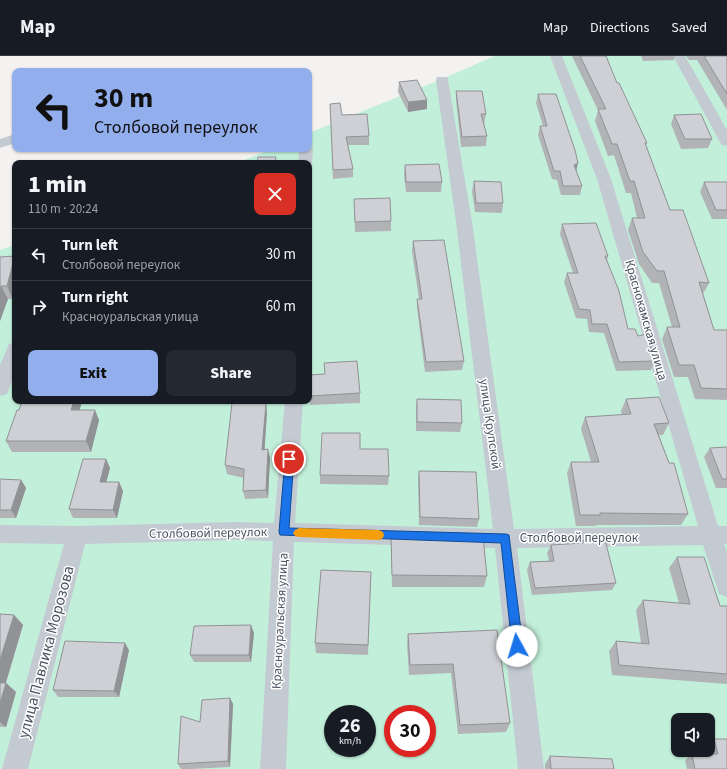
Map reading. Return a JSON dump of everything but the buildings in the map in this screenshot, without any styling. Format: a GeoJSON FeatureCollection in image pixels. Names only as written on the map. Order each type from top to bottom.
{"type":"FeatureCollection","features":[{"type":"Feature","properties":{"kind":"street","name":"Краснокамская улица"},"geometry":{"type":"LineString","coordinates":[[556,56],[604,179],[679,433],[719,536],[727,587]]}},
{"type":"Feature","properties":{"kind":"street"},"geometry":{"type":"LineString","coordinates":[[679,56],[727,142]]}},
{"type":"Feature","properties":{"kind":"street","name":"улица Крупской"},"geometry":{"type":"LineString","coordinates":[[442,80],[465,230],[506,538],[531,769]]}},
{"type":"Feature","properties":{"kind":"street"},"geometry":{"type":"LineString","coordinates":[[0,144],[12,139]]}},
{"type":"Feature","properties":{"kind":"street"},"geometry":{"type":"LineString","coordinates":[[0,389],[12,357]]}},
{"type":"Feature","properties":{"kind":"street","name":"Красноуральская улица"},"geometry":{"type":"LineString","coordinates":[[273,769],[284,532],[294,404]]}},
{"type":"Feature","properties":{"kind":"street","name":"Столбовой переулок"},"geometry":{"type":"LineString","coordinates":[[0,534],[77,535],[236,531],[506,538],[719,536]]}},
{"type":"Feature","properties":{"kind":"street","name":"улица Павлика Морозова"},"geometry":{"type":"LineString","coordinates":[[15,769],[77,535]]}},
{"type":"Feature","properties":{"kind":"green space"},"geometry":{"type":"Polygon","coordinates":[[[495,56],[727,56],[727,769],[0,769],[0,250],[12,246],[12,404],[312,404],[312,160],[244,160],[264,152],[312,152],[312,132],[495,56]]]}},
{"type":"Feature","properties":{"kind":"slow traffic"},"geometry":{"type":"LineString","coordinates":[[299,533],[379,535]]}},
{"type":"Feature","properties":{"kind":"route"},"geometry":{"type":"LineString","coordinates":[[289,459],[284,532],[506,538],[517,646]]}}]}
